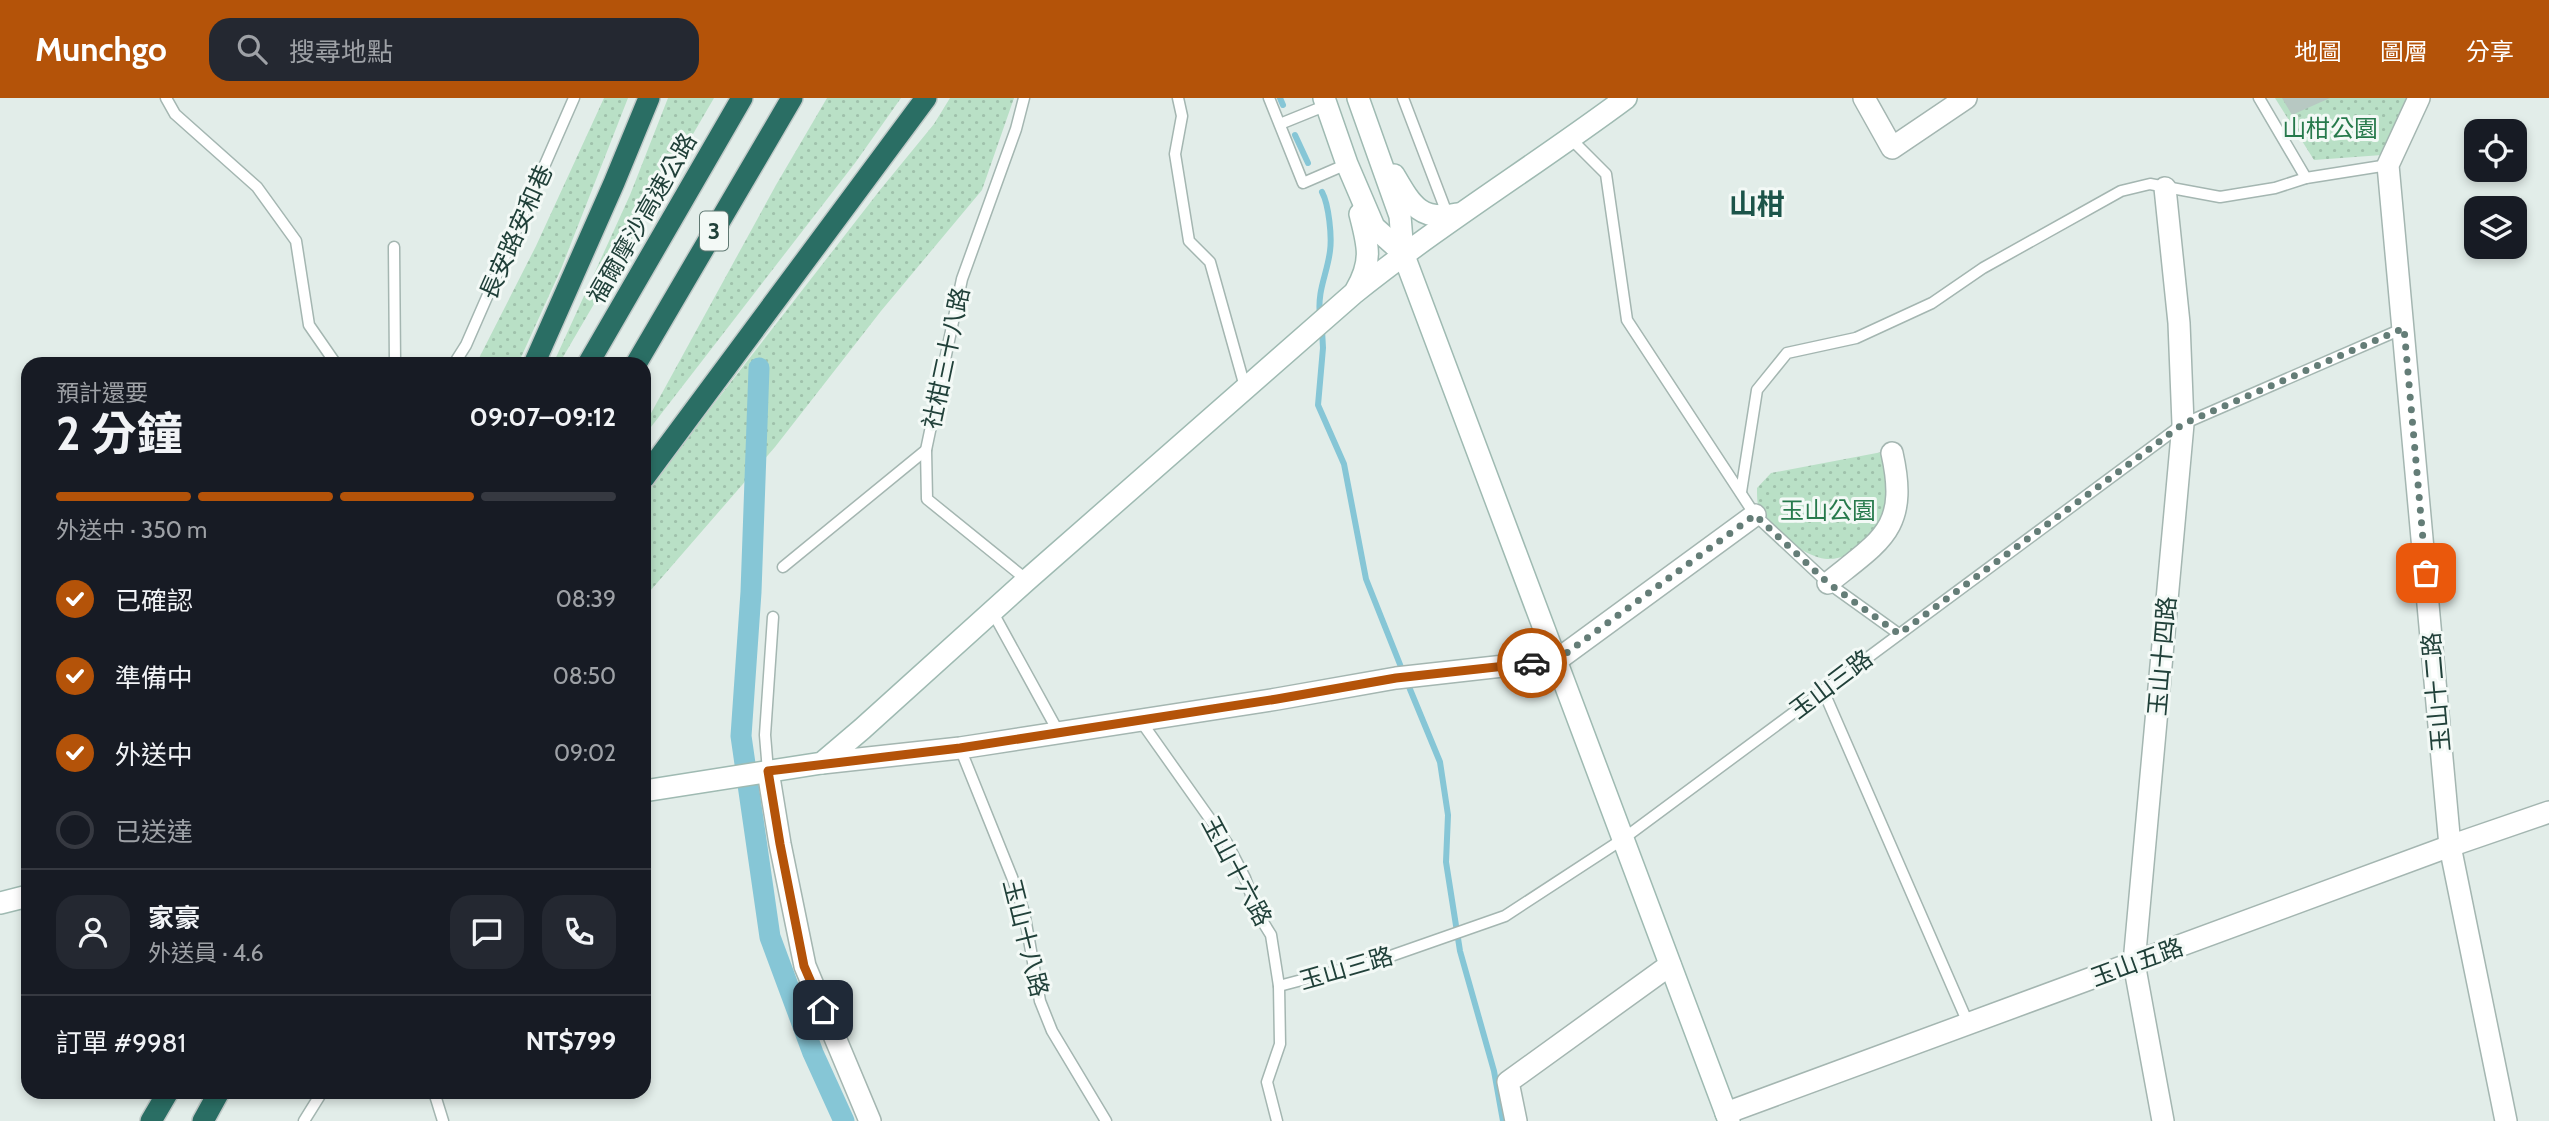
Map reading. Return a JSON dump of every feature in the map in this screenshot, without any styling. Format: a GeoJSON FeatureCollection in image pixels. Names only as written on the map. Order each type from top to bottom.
{"type":"FeatureCollection","features":[{"type":"Feature","properties":{"kind":"highway"},"geometry":{"type":"LineString","coordinates":[[537,357],[649,98]]}},
{"type":"Feature","properties":{"kind":"highway","name":"福爾摩沙高速公路"},"geometry":{"type":"LineString","coordinates":[[591,357],[742,98]]}},
{"type":"Feature","properties":{"kind":"highway","name":"3"},"geometry":{"type":"LineString","coordinates":[[640,357],[792,98]]}},
{"type":"Feature","properties":{"kind":"highway"},"geometry":{"type":"LineString","coordinates":[[651,469],[926,98]]}},
{"type":"Feature","properties":{"kind":"highway"},"geometry":{"type":"LineString","coordinates":[[150,1121],[162,1099]]}},
{"type":"Feature","properties":{"kind":"highway"},"geometry":{"type":"LineString","coordinates":[[205,1117],[216,1099]]}},
{"type":"Feature","properties":{"kind":"street"},"geometry":{"type":"LineString","coordinates":[[1358,98],[1400,216],[1403,253],[1727,1117]]}},
{"type":"Feature","properties":{"kind":"street"},"geometry":{"type":"LineString","coordinates":[[822,763],[1353,294],[1455,214],[1571,139],[1626,98]]}},
{"type":"Feature","properties":{"kind":"street"},"geometry":{"type":"LineString","coordinates":[[1864,98],[1892,148],[1966,98]]}},
{"type":"Feature","properties":{"kind":"street"},"geometry":{"type":"LineString","coordinates":[[2388,165],[2419,98]]}},
{"type":"Feature","properties":{"kind":"street"},"geometry":{"type":"LineString","coordinates":[[1325,101],[1347,164],[1374,228],[1403,253]]}},
{"type":"Feature","properties":{"kind":"street"},"geometry":{"type":"LineString","coordinates":[[1374,143],[1418,209],[1432,216],[1455,214]]}},
{"type":"Feature","properties":{"kind":"street"},"geometry":{"type":"LineString","coordinates":[[1347,164],[1366,239],[1367,265],[1353,294]]}},
{"type":"Feature","properties":{"kind":"street","name":"玉山十二路"},"geometry":{"type":"LineString","coordinates":[[2388,165],[2450,846],[2506,1121]]}},
{"type":"Feature","properties":{"kind":"street","name":"玉山十四路"},"geometry":{"type":"LineString","coordinates":[[2163,1121],[2134,963],[2183,424],[2179,323],[2165,188]]}},
{"type":"Feature","properties":{"kind":"street"},"geometry":{"type":"LineString","coordinates":[[1828,583],[1886,533],[1896,512],[1898,482],[1892,453]]}},
{"type":"Feature","properties":{"kind":"street"},"geometry":{"type":"LineString","coordinates":[[651,790],[822,763],[960,748],[1405,677],[1557,660],[1755,515]]}},
{"type":"Feature","properties":{"kind":"street"},"geometry":{"type":"LineString","coordinates":[[768,771],[804,966],[870,1121]]}},
{"type":"Feature","properties":{"kind":"street","name":"玉山五路"},"geometry":{"type":"LineString","coordinates":[[1727,1117],[1968,1023],[2549,812]]}},
{"type":"Feature","properties":{"kind":"street"},"geometry":{"type":"LineString","coordinates":[[0,903],[21,898]]}},
{"type":"Feature","properties":{"kind":"street"},"geometry":{"type":"LineString","coordinates":[[1516,1121],[1508,1082],[1670,965]]}},
{"type":"Feature","properties":{"kind":"lane"},"geometry":{"type":"LineString","coordinates":[[166,98],[175,114],[257,187],[296,241],[309,325],[330,357]]}},
{"type":"Feature","properties":{"kind":"lane","name":"長安路安和巷"},"geometry":{"type":"LineString","coordinates":[[458,357],[574,98]]}},
{"type":"Feature","properties":{"kind":"lane","name":"社柑三十八路"},"geometry":{"type":"LineString","coordinates":[[1024,98],[1016,129],[962,279],[926,450],[927,499],[1027,580]]}},
{"type":"Feature","properties":{"kind":"lane"},"geometry":{"type":"LineString","coordinates":[[1178,98],[1182,116],[1175,154],[1189,241],[1210,262],[1245,387]]}},
{"type":"Feature","properties":{"kind":"lane"},"geometry":{"type":"LineString","coordinates":[[1269,98],[1303,183],[1347,164]]}},
{"type":"Feature","properties":{"kind":"lane"},"geometry":{"type":"LineString","coordinates":[[1403,98],[1455,214]]}},
{"type":"Feature","properties":{"kind":"lane"},"geometry":{"type":"LineString","coordinates":[[2259,98],[2306,178]]}},
{"type":"Feature","properties":{"kind":"lane"},"geometry":{"type":"LineString","coordinates":[[1280,124],[1325,101]]}},
{"type":"Feature","properties":{"kind":"lane"},"geometry":{"type":"LineString","coordinates":[[1571,139],[1606,174],[1627,320],[1755,515],[1828,583],[1899,634]]}},
{"type":"Feature","properties":{"kind":"lane"},"geometry":{"type":"LineString","coordinates":[[1741,492],[1757,390],[1787,353],[1856,338],[1932,303],[1983,268],[2121,191],[2150,184],[2220,197],[2275,188],[2306,178],[2388,165]]}},
{"type":"Feature","properties":{"kind":"lane"},"geometry":{"type":"LineString","coordinates":[[394,247],[395,357]]}},
{"type":"Feature","properties":{"kind":"lane","name":"玉山三路"},"geometry":{"type":"LineString","coordinates":[[1279,986],[1385,958],[1506,916],[1623,839],[2183,424],[2404,328]]}},
{"type":"Feature","properties":{"kind":"lane"},"geometry":{"type":"LineString","coordinates":[[783,567],[926,450]]}},
{"type":"Feature","properties":{"kind":"lane"},"geometry":{"type":"LineString","coordinates":[[992,611],[1059,733]]}},
{"type":"Feature","properties":{"kind":"lane"},"geometry":{"type":"LineString","coordinates":[[768,771],[765,735],[773,617]]}},
{"type":"Feature","properties":{"kind":"lane"},"geometry":{"type":"LineString","coordinates":[[1823,690],[1968,1023]]}},
{"type":"Feature","properties":{"kind":"lane","name":"玉山十六路"},"geometry":{"type":"LineString","coordinates":[[1140,720],[1227,844],[1245,878],[1258,914],[1271,935],[1279,986],[1280,1044],[1267,1082],[1277,1121]]}},
{"type":"Feature","properties":{"kind":"lane","name":"玉山十八路"},"geometry":{"type":"LineString","coordinates":[[960,748],[1024,912],[1040,1001],[1052,1031],[1106,1121]]}},
{"type":"Feature","properties":{"kind":"lane"},"geometry":{"type":"LineString","coordinates":[[304,1121],[318,1099]]}},
{"type":"Feature","properties":{"kind":"lane"},"geometry":{"type":"LineString","coordinates":[[436,1099],[443,1121]]}},
{"type":"Feature","properties":{"kind":"green space"},"geometry":{"type":"Polygon","coordinates":[[[604,98],[628,98],[561,269],[521,357],[480,357],[536,246],[604,98]]]}},
{"type":"Feature","properties":{"kind":"green space"},"geometry":{"type":"Polygon","coordinates":[[[668,98],[714,98],[563,357],[556,357],[630,195],[668,98]]]}},
{"type":"Feature","properties":{"kind":"green space"},"geometry":{"type":"Polygon","coordinates":[[[827,98],[901,98],[855,163],[651,427],[651,413],[776,185],[827,98]]]}},
{"type":"Feature","properties":{"kind":"green space"},"geometry":{"type":"Polygon","coordinates":[[[950,98],[1014,98],[982,190],[881,311],[775,447],[651,590],[651,485],[934,124],[950,98]]]}},
{"type":"Feature","properties":{"kind":"green space","name":"山柑公園"},"geometry":{"type":"Polygon","coordinates":[[[2275,98],[2406,98],[2382,155],[2314,160],[2275,98]]]}},
{"type":"Feature","properties":{"kind":"green space","name":"玉山公園"},"geometry":{"type":"Polygon","coordinates":[[[1882,452],[1890,494],[1886,509],[1867,540],[1848,554],[1838,558],[1818,557],[1798,548],[1763,517],[1757,501],[1757,488],[1771,473],[1882,452]]]}},
{"type":"Feature","properties":{"kind":"building"},"geometry":{"type":"Polygon","coordinates":[[[2282,98],[2330,98],[2292,115],[2282,98]]]}},
{"type":"Feature","properties":{"kind":"waterway"},"geometry":{"type":"LineString","coordinates":[[1280,98],[1283,105]]}},
{"type":"Feature","properties":{"kind":"waterway"},"geometry":{"type":"LineString","coordinates":[[1295,135],[1308,163]]}},
{"type":"Feature","properties":{"kind":"waterway"},"geometry":{"type":"LineString","coordinates":[[1320,316],[1320,298],[1331,245],[1328,213],[1322,192]]}},
{"type":"Feature","properties":{"kind":"waterway"},"geometry":{"type":"LineString","coordinates":[[1322,330],[1318,405],[1344,464],[1366,579],[1403,672]]}},
{"type":"Feature","properties":{"kind":"waterway"},"geometry":{"type":"LineString","coordinates":[[759,368],[751,592],[741,736],[770,937],[813,1053],[844,1121]]}},
{"type":"Feature","properties":{"kind":"waterway"},"geometry":{"type":"LineString","coordinates":[[1407,682],[1440,762],[1448,815],[1446,862],[1460,951],[1494,1071],[1503,1121]]}},
{"type":"Feature","properties":{"kind":"way so far"},"geometry":{"type":"LineString","coordinates":[[1532,663],[1557,660],[1755,515],[1828,583],[1899,634],[2183,424],[2404,328],[2426,573]]}},
{"type":"Feature","properties":{"kind":"district","name":"山柑"},"geometry":{"type":"Point","coordinates":[1757,204]}},
{"type":"Feature","properties":{"kind":"route"},"geometry":{"type":"LineString","coordinates":[[823,1010],[804,966],[768,771],[960,748],[1396,678],[1532,663]]}}]}
